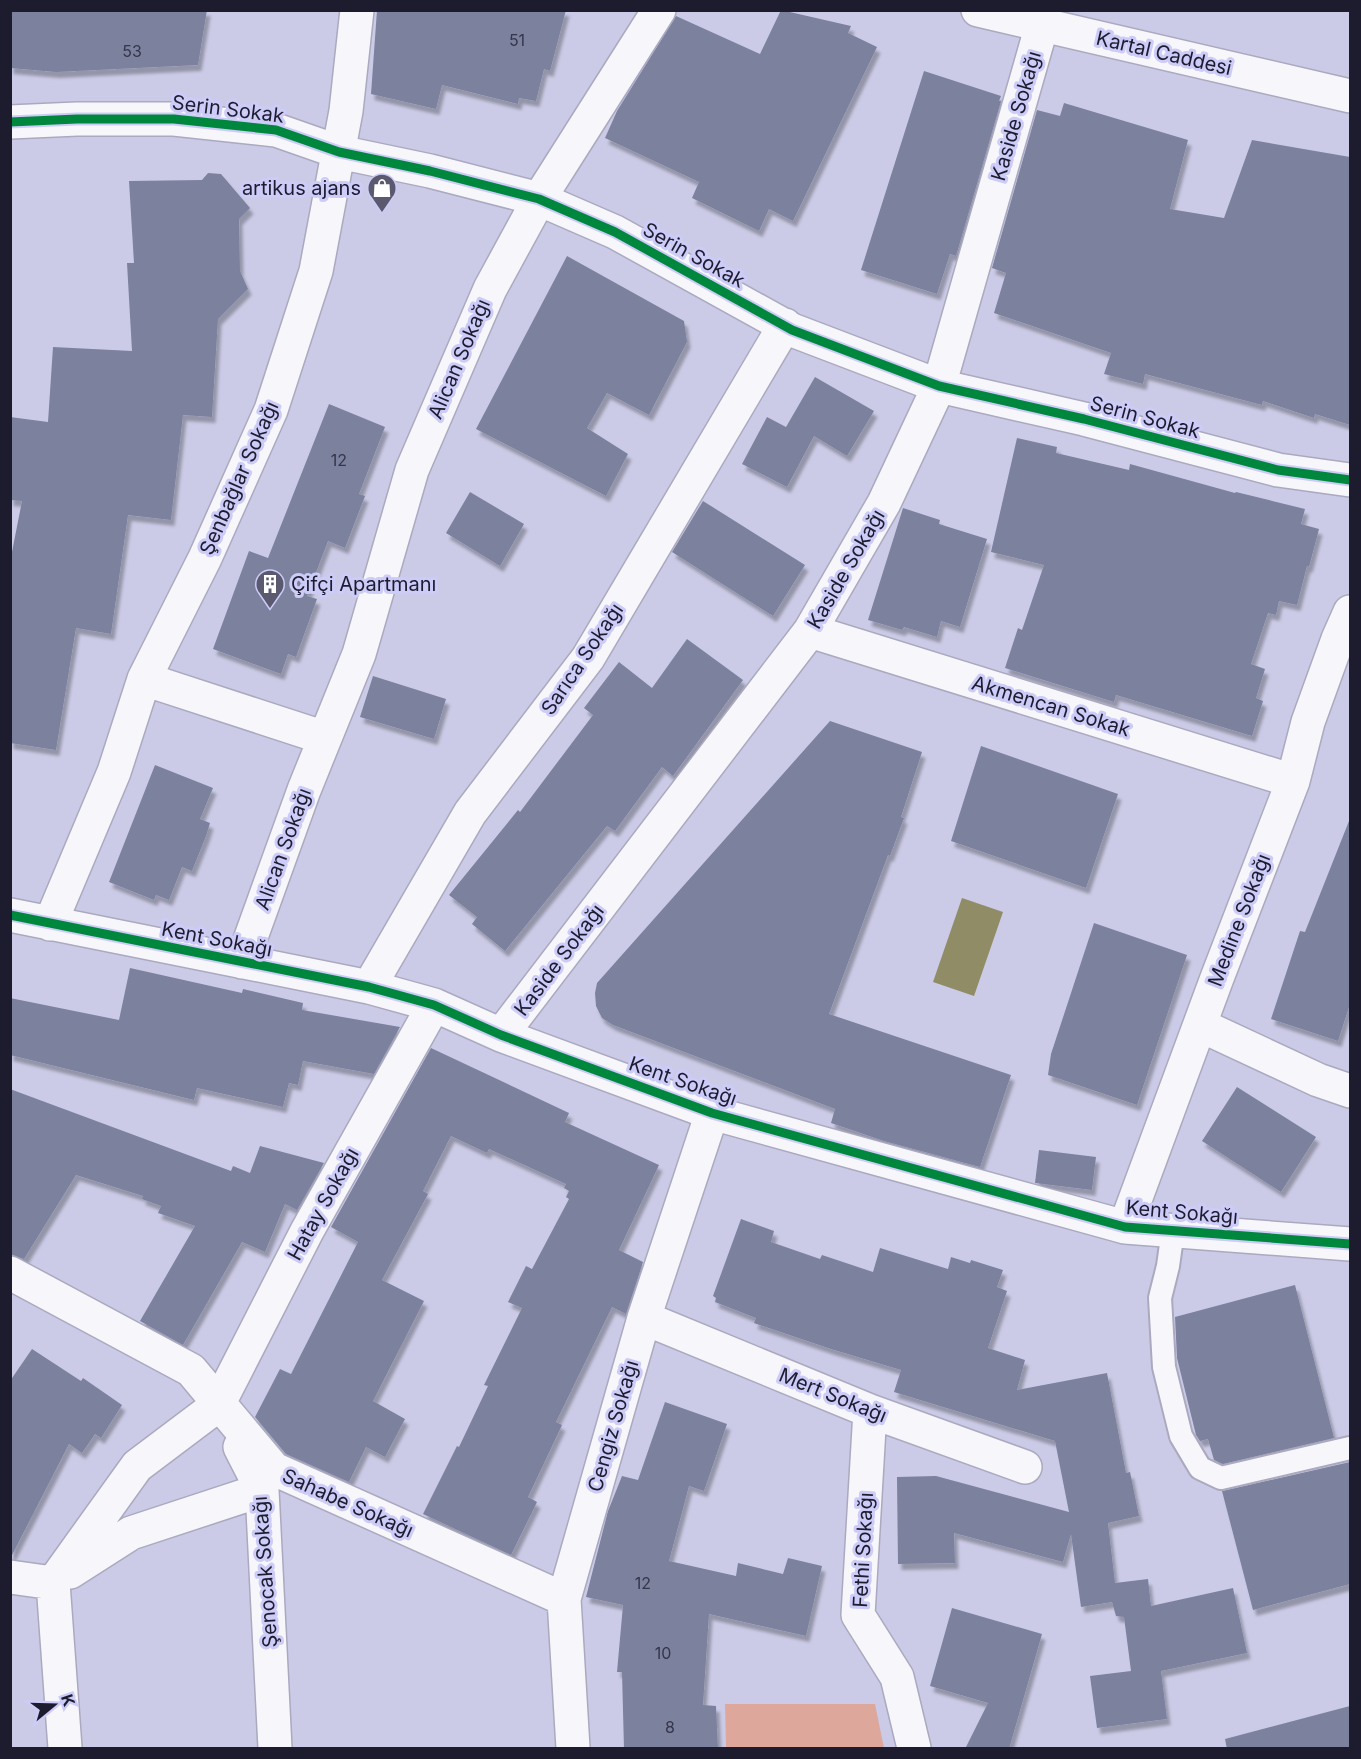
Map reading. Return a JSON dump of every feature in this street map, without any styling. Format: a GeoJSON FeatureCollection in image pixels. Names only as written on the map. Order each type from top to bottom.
{"type":"FeatureCollection","features":[{"type":"Feature","properties":{"kind":"street","name":"Şenbağlar Sokağı"},"geometry":{"type":"LineString","coordinates":[[50,924],[114,772],[144,679],[205,558],[271,410],[316,271],[346,111],[357,10]]}},
{"type":"Feature","properties":{"kind":"street","name":"Alican Sokağı"},"geometry":{"type":"LineString","coordinates":[[242,962],[304,790],[359,654],[412,470],[490,289],[539,199],[659,10]]}},
{"type":"Feature","properties":{"kind":"street","name":"Kartal Caddesi"},"geometry":{"type":"LineString","coordinates":[[998,13],[1350,96]]}},
{"type":"Feature","properties":{"kind":"street","name":"Kaside Sokağı"},"geometry":{"type":"LineString","coordinates":[[501,1035],[810,631],[884,503],[939,386],[1042,25]]}},
{"type":"Feature","properties":{"kind":"street","name":"Serin Sokak"},"geometry":{"type":"LineString","coordinates":[[10,122],[174,119],[276,130],[339,152],[430,171],[539,199],[615,232],[792,330],[939,386],[1084,419],[1278,470],[1350,480]]}},
{"type":"Feature","properties":{"kind":"street","name":"Sarıca Sokağı"},"geometry":{"type":"LineString","coordinates":[[369,987],[470,813],[588,658],[785,325]]}},
{"type":"Feature","properties":{"kind":"street","name":"Akmencan Sokak"},"geometry":{"type":"LineString","coordinates":[[810,631],[1293,781]]}},
{"type":"Feature","properties":{"kind":"street","name":"Medine Sokağı"},"geometry":{"type":"LineString","coordinates":[[1125,1227],[1293,781],[1308,722],[1346,631]]}},
{"type":"Feature","properties":{"kind":"street"},"geometry":{"type":"LineString","coordinates":[[144,679],[325,738]]}},
{"type":"Feature","properties":{"kind":"street","name":"Kent Sokağı"},"geometry":{"type":"LineString","coordinates":[[10,915],[369,987],[434,1005],[501,1035],[712,1113],[1125,1227],[1350,1244]]}},
{"type":"Feature","properties":{"kind":"street","name":"Hatay Sokağı"},"geometry":{"type":"LineString","coordinates":[[218,1405],[307,1231],[434,1005]]}},
{"type":"Feature","properties":{"kind":"street"},"geometry":{"type":"LineString","coordinates":[[1200,1025],[1318,1080],[1350,1091]]}},
{"type":"Feature","properties":{"kind":"street","name":"Cengiz Sokağı"},"geometry":{"type":"LineString","coordinates":[[573,1749],[564,1599],[644,1318],[712,1113]]}},
{"type":"Feature","properties":{"kind":"street","name":"Sahabe Sokağı"},"geometry":{"type":"LineString","coordinates":[[10,1273],[191,1370],[274,1469],[564,1599]]}},
{"type":"Feature","properties":{"kind":"street","name":"Mert Sokağı"},"geometry":{"type":"LineString","coordinates":[[644,1318],[870,1411],[1025,1467]]}},
{"type":"Feature","properties":{"kind":"street"},"geometry":{"type":"LineString","coordinates":[[65,1749],[53,1583],[136,1466],[218,1405]]}},
{"type":"Feature","properties":{"kind":"street","name":"Şenocak Sokağı"},"geometry":{"type":"LineString","coordinates":[[218,1405],[262,1490],[275,1749]]}},
{"type":"Feature","properties":{"kind":"street","name":"Fethi Sokağı"},"geometry":{"type":"LineString","coordinates":[[870,1411],[858,1615],[897,1677],[914,1749]]}},
{"type":"Feature","properties":{"kind":"street"},"geometry":{"type":"LineString","coordinates":[[10,1577],[53,1583],[131,1533],[262,1490]]}},
{"type":"Feature","properties":{"kind":"lane"},"geometry":{"type":"LineString","coordinates":[[1173,1230],[1168,1266],[1160,1298],[1164,1367],[1181,1436],[1200,1468],[1221,1478],[1350,1448]]}},
{"type":"Feature","properties":{"kind":"shaded area"},"geometry":{"type":"Polygon","coordinates":[[[962,898],[1003,912],[974,996],[933,982],[962,898]]]}},
{"type":"Feature","properties":{"kind":"shaded area"},"geometry":{"type":"Polygon","coordinates":[[[725,1704],[875,1704],[884,1748],[726,1748],[725,1704]]]}},
{"type":"Feature","properties":{"kind":"building"},"geometry":{"type":"Polygon","coordinates":[[[10,10],[207,10],[198,65],[56,72],[10,68],[10,10]]]}},
{"type":"Feature","properties":{"kind":"building"},"geometry":{"type":"Polygon","coordinates":[[[377,10],[566,10],[550,71],[544,69],[536,101],[519,98],[518,104],[442,85],[436,109],[371,94],[377,10]]]}},
{"type":"Feature","properties":{"kind":"building"},"geometry":{"type":"Polygon","coordinates":[[[781,10],[851,26],[848,33],[877,47],[793,221],[769,209],[759,231],[692,198],[699,182],[605,138],[617,111],[676,16],[760,54],[781,10]]]}},
{"type":"Feature","properties":{"kind":"building"},"geometry":{"type":"Polygon","coordinates":[[[924,71],[1001,96],[956,256],[950,254],[937,294],[861,270],[924,71]]]}},
{"type":"Feature","properties":{"kind":"building"},"geometry":{"type":"Polygon","coordinates":[[[1064,103],[1188,140],[1170,209],[1224,218],[1252,140],[1350,157],[1350,425],[1315,414],[1314,418],[1263,401],[1262,405],[1145,374],[1143,384],[1104,374],[1111,353],[994,313],[1006,273],[992,268],[1037,110],[1060,116],[1064,103]]]}},
{"type":"Feature","properties":{"kind":"building"},"geometry":{"type":"Polygon","coordinates":[[[208,173],[221,174],[250,208],[239,219],[240,271],[248,289],[218,319],[212,417],[183,415],[171,520],[128,515],[111,634],[76,628],[56,750],[10,743],[10,562],[22,501],[10,500],[10,417],[48,422],[53,347],[132,351],[127,263],[134,263],[129,181],[202,180],[208,173]]]}},
{"type":"Feature","properties":{"kind":"building"},"geometry":{"type":"Polygon","coordinates":[[[567,256],[684,321],[687,342],[649,415],[607,393],[587,428],[628,454],[606,496],[476,429],[567,256]]]}},
{"type":"Feature","properties":{"kind":"building"},"geometry":{"type":"Polygon","coordinates":[[[815,377],[874,411],[847,456],[814,436],[787,487],[742,464],[767,417],[786,427],[815,377]]]}},
{"type":"Feature","properties":{"kind":"building"},"geometry":{"type":"Polygon","coordinates":[[[329,404],[385,427],[359,494],[365,496],[345,548],[328,541],[307,596],[317,599],[296,657],[288,654],[281,674],[213,649],[249,551],[268,558],[329,404]]]}},
{"type":"Feature","properties":{"kind":"building"},"geometry":{"type":"Polygon","coordinates":[[[1017,438],[1057,447],[1056,453],[1129,470],[1130,464],[1235,493],[1305,509],[1301,524],[1319,529],[1297,605],[1279,601],[1276,615],[1268,613],[1251,664],[1265,669],[1256,698],[1263,701],[1252,736],[1116,695],[1114,702],[1005,668],[1018,628],[1022,630],[1044,565],[991,552],[1017,438]]]}},
{"type":"Feature","properties":{"kind":"building"},"geometry":{"type":"Polygon","coordinates":[[[470,492],[524,524],[500,566],[446,533],[470,492]]]}},
{"type":"Feature","properties":{"kind":"building"},"geometry":{"type":"Polygon","coordinates":[[[703,501],[805,565],[773,616],[672,552],[703,501]]]}},
{"type":"Feature","properties":{"kind":"building"},"geometry":{"type":"Polygon","coordinates":[[[903,508],[940,520],[939,524],[987,539],[960,627],[941,621],[937,637],[904,627],[902,630],[868,620],[903,508]]]}},
{"type":"Feature","properties":{"kind":"building"},"geometry":{"type":"Polygon","coordinates":[[[687,639],[743,680],[673,776],[662,767],[615,831],[607,826],[505,951],[472,924],[477,917],[449,895],[518,810],[520,812],[593,715],[584,708],[619,662],[652,688],[687,639]]]}},
{"type":"Feature","properties":{"kind":"building"},"geometry":{"type":"Polygon","coordinates":[[[373,676],[446,699],[434,739],[360,717],[373,676]]]}},
{"type":"Feature","properties":{"kind":"building"},"geometry":{"type":"Polygon","coordinates":[[[830,721],[922,752],[901,817],[904,818],[829,1014],[1011,1075],[980,1167],[884,1141],[831,1123],[835,1109],[613,1025],[602,1018],[596,1006],[597,983],[830,721]]]}},
{"type":"Feature","properties":{"kind":"building"},"geometry":{"type":"Polygon","coordinates":[[[981,746],[1118,794],[1086,888],[951,841],[981,746]]]}},
{"type":"Feature","properties":{"kind":"building"},"geometry":{"type":"Polygon","coordinates":[[[155,765],[213,788],[200,819],[210,823],[206,836],[192,871],[182,867],[169,900],[156,895],[154,900],[109,882],[155,765]]]}},
{"type":"Feature","properties":{"kind":"building"},"geometry":{"type":"Polygon","coordinates":[[[1349,821],[1350,1004],[1338,1041],[1271,1019],[1300,931],[1305,932],[1349,821]]]}},
{"type":"Feature","properties":{"kind":"building"},"geometry":{"type":"Polygon","coordinates":[[[1094,923],[1187,955],[1137,1105],[1048,1075],[1051,1054],[1094,923]]]}},
{"type":"Feature","properties":{"kind":"building"},"geometry":{"type":"Polygon","coordinates":[[[130,968],[242,993],[243,989],[303,1003],[302,1010],[400,1027],[374,1074],[303,1061],[298,1085],[289,1083],[283,1107],[197,1088],[194,1100],[10,1055],[10,998],[119,1020],[130,968]]]}},
{"type":"Feature","properties":{"kind":"building"},"geometry":{"type":"Polygon","coordinates":[[[431,1048],[569,1113],[565,1122],[659,1165],[619,1250],[643,1262],[626,1314],[612,1307],[556,1422],[562,1425],[528,1497],[537,1502],[511,1555],[423,1514],[457,1446],[459,1447],[488,1386],[484,1385],[522,1308],[508,1302],[526,1266],[532,1269],[569,1199],[566,1197],[569,1191],[564,1188],[566,1184],[489,1149],[487,1153],[451,1136],[423,1191],[428,1194],[382,1280],[424,1301],[373,1401],[405,1419],[385,1457],[366,1447],[349,1482],[286,1454],[255,1417],[280,1369],[291,1374],[358,1242],[331,1227],[431,1048]]]}},
{"type":"Feature","properties":{"kind":"building"},"geometry":{"type":"Polygon","coordinates":[[[1237,1087],[1316,1137],[1281,1192],[1202,1141],[1237,1087]]]}},
{"type":"Feature","properties":{"kind":"building"},"geometry":{"type":"Polygon","coordinates":[[[10,1089],[231,1171],[233,1166],[250,1173],[260,1146],[324,1163],[297,1210],[285,1204],[265,1252],[242,1242],[183,1345],[140,1321],[195,1226],[158,1213],[161,1206],[142,1199],[143,1196],[76,1175],[24,1259],[10,1254],[10,1089]]]}},
{"type":"Feature","properties":{"kind":"building"},"geometry":{"type":"Polygon","coordinates":[[[1039,1150],[1096,1157],[1092,1190],[1035,1183],[1039,1150]]]}},
{"type":"Feature","properties":{"kind":"building"},"geometry":{"type":"Polygon","coordinates":[[[741,1219],[774,1231],[771,1242],[820,1259],[822,1255],[873,1272],[880,1248],[948,1269],[951,1257],[970,1263],[971,1260],[1003,1270],[997,1287],[1007,1291],[988,1348],[1025,1360],[1017,1390],[1107,1373],[1126,1473],[1130,1472],[1139,1516],[1108,1523],[1115,1583],[1148,1579],[1151,1606],[1233,1588],[1247,1653],[1161,1671],[1167,1719],[1097,1728],[1090,1676],[1131,1671],[1124,1617],[1116,1616],[1112,1602],[1081,1607],[1071,1534],[1063,1562],[954,1533],[955,1563],[898,1564],[897,1477],[936,1476],[1069,1512],[1055,1441],[894,1392],[901,1370],[754,1323],[756,1318],[715,1302],[716,1298],[713,1296],[741,1219]]]}},
{"type":"Feature","properties":{"kind":"building"},"geometry":{"type":"Polygon","coordinates":[[[1295,1285],[1334,1438],[1223,1464],[1214,1460],[1208,1439],[1200,1441],[1196,1435],[1177,1358],[1175,1317],[1295,1285]]]}},
{"type":"Feature","properties":{"kind":"building"},"geometry":{"type":"Polygon","coordinates":[[[32,1349],[81,1381],[83,1378],[122,1405],[101,1438],[95,1434],[82,1453],[69,1444],[10,1559],[10,1381],[32,1349]]]}},
{"type":"Feature","properties":{"kind":"building"},"geometry":{"type":"Polygon","coordinates":[[[665,1402],[727,1424],[704,1491],[689,1486],[669,1561],[736,1576],[738,1563],[783,1574],[788,1558],[822,1566],[806,1636],[709,1614],[703,1705],[716,1706],[718,1749],[624,1749],[622,1672],[617,1672],[623,1605],[586,1597],[608,1511],[622,1476],[638,1480],[665,1402]]]}},
{"type":"Feature","properties":{"kind":"building"},"geometry":{"type":"Polygon","coordinates":[[[1350,1462],[1350,1584],[1253,1610],[1222,1491],[1350,1462]]]}},
{"type":"Feature","properties":{"kind":"building"},"geometry":{"type":"Polygon","coordinates":[[[952,1608],[1042,1634],[1009,1749],[965,1749],[988,1703],[930,1686],[952,1608]]]}},
{"type":"Feature","properties":{"kind":"building"},"geometry":{"type":"Polygon","coordinates":[[[1350,1706],[1350,1749],[1227,1749],[1225,1739],[1350,1706]]]}},
{"type":"Feature","properties":{"kind":"cycle path"},"geometry":{"type":"LineString","coordinates":[[10,122],[174,119],[276,130],[339,152],[430,171],[539,199],[615,232],[792,330],[939,386],[1084,419],[1278,470],[1350,480]]}},
{"type":"Feature","properties":{"kind":"cycle path"},"geometry":{"type":"LineString","coordinates":[[10,915],[369,987],[434,1005],[501,1035],[712,1113],[1125,1227],[1350,1244]]}},
{"type":"Feature","properties":{"kind":"place","name":"artikus ajans"},"geometry":{"type":"Point","coordinates":[382,214]}},
{"type":"Feature","properties":{"kind":"place","name":"Çifçi Apartmanı"},"geometry":{"type":"Point","coordinates":[270,610]}}]}
